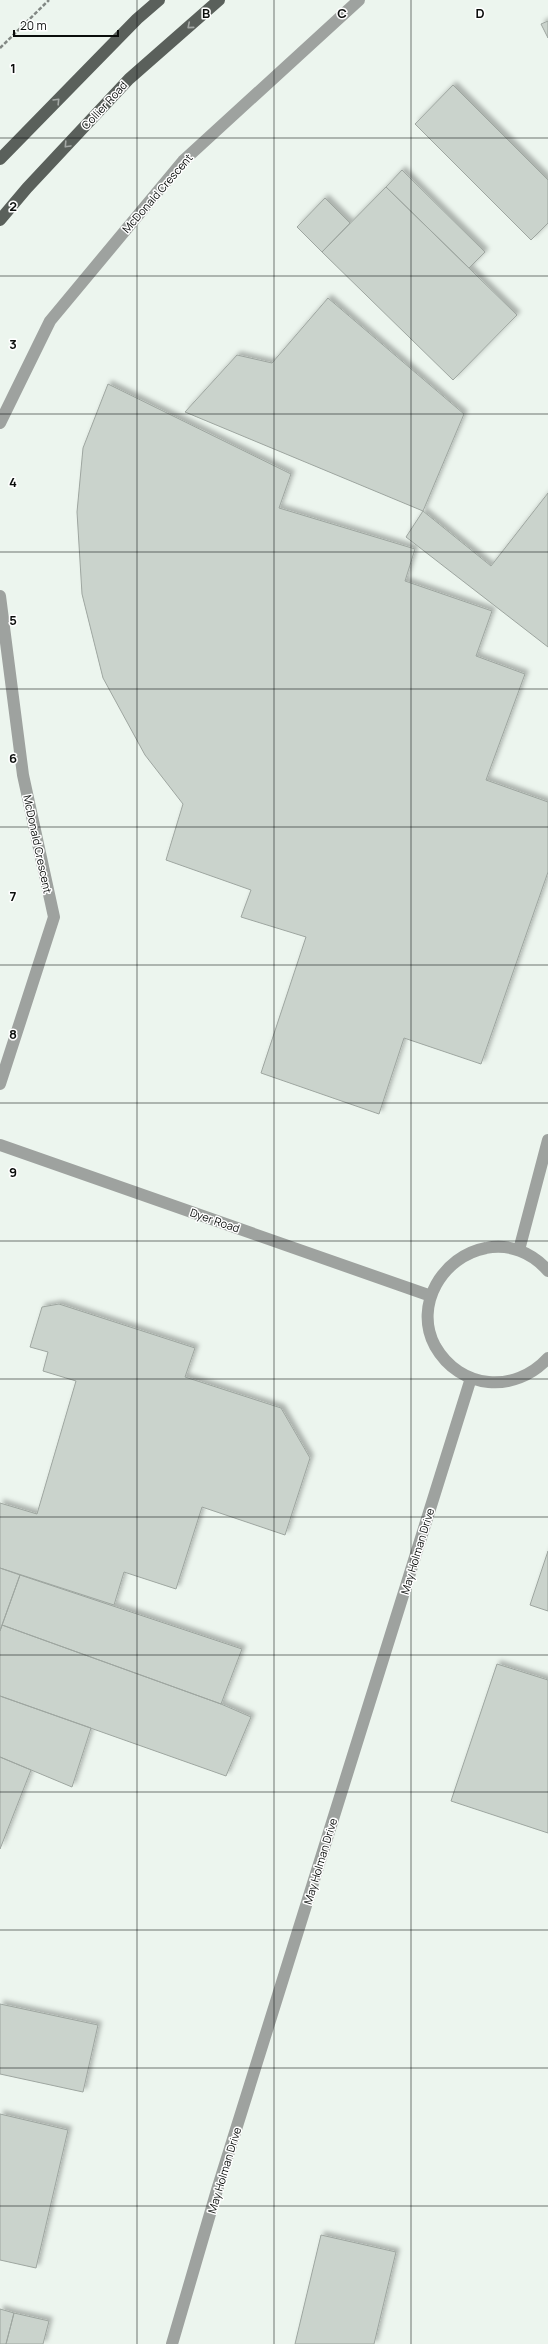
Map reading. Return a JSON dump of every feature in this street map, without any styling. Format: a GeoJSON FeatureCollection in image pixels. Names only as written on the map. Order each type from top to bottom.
{"type":"FeatureCollection","features":[{"type":"Feature","properties":{"kind":"main road"},"geometry":{"type":"LineString","coordinates":[[0,159],[137,19],[159,0]]}},
{"type":"Feature","properties":{"kind":"main road","name":"Collier Road"},"geometry":{"type":"LineString","coordinates":[[0,220],[27,188],[129,79],[219,0]]}},
{"type":"Feature","properties":{"kind":"street","name":"McDonald Crescent"},"geometry":{"type":"LineString","coordinates":[[0,423],[50,322],[183,161],[360,0]]}},
{"type":"Feature","properties":{"kind":"street","name":"McDonald Crescent"},"geometry":{"type":"LineString","coordinates":[[0,596],[23,775],[54,917],[0,1084]]}},
{"type":"Feature","properties":{"kind":"street"},"geometry":{"type":"LineString","coordinates":[[518,1250],[548,1140]]}},
{"type":"Feature","properties":{"kind":"street","name":"Dyer Road"},"geometry":{"type":"LineString","coordinates":[[0,1145],[431,1296]]}},
{"type":"Feature","properties":{"kind":"street"},"geometry":{"type":"LineString","coordinates":[[548,1271],[540,1262],[518,1250],[497,1246],[475,1250],[456,1260],[440,1276],[431,1296],[428,1321],[435,1345],[450,1365],[471,1378],[494,1383],[517,1380],[538,1369],[548,1358]]}},
{"type":"Feature","properties":{"kind":"street","name":"May Holman Drive"},"geometry":{"type":"LineString","coordinates":[[172,2344],[217,2190],[471,1378]]}},
{"type":"Feature","properties":{"kind":"path"},"geometry":{"type":"LineString","coordinates":[[0,48],[49,0]]}},
{"type":"Feature","properties":{"kind":"building"},"geometry":{"type":"Polygon","coordinates":[[[548,21],[548,38],[541,24],[548,21]]]}},
{"type":"Feature","properties":{"kind":"building"},"geometry":{"type":"Polygon","coordinates":[[[453,85],[548,180],[548,223],[531,240],[415,124],[453,85]]]}},
{"type":"Feature","properties":{"kind":"building"},"geometry":{"type":"Polygon","coordinates":[[[402,170],[485,252],[469,268],[386,187],[402,170]]]}},
{"type":"Feature","properties":{"kind":"building"},"geometry":{"type":"Polygon","coordinates":[[[386,187],[517,315],[453,380],[322,252],[386,187]]]}},
{"type":"Feature","properties":{"kind":"building"},"geometry":{"type":"Polygon","coordinates":[[[325,198],[350,223],[322,252],[297,227],[325,198]]]}},
{"type":"Feature","properties":{"kind":"building"},"geometry":{"type":"Polygon","coordinates":[[[328,298],[464,414],[423,511],[185,412],[237,355],[272,363],[328,298]]]}},
{"type":"Feature","properties":{"kind":"building"},"geometry":{"type":"Polygon","coordinates":[[[108,384],[291,474],[279,508],[415,549],[405,581],[492,611],[476,656],[525,674],[486,780],[548,802],[548,872],[481,1064],[404,1038],[379,1114],[261,1073],[306,937],[241,917],[251,890],[166,860],[183,804],[145,755],[103,678],[82,594],[77,512],[83,448],[108,384]]]}},
{"type":"Feature","properties":{"kind":"building"},"geometry":{"type":"Polygon","coordinates":[[[548,493],[548,647],[406,537],[423,511],[491,566],[548,493]]]}},
{"type":"Feature","properties":{"kind":"building"},"geometry":{"type":"Polygon","coordinates":[[[59,1304],[195,1348],[185,1377],[281,1408],[310,1458],[285,1535],[202,1507],[176,1589],[124,1572],[114,1605],[0,1568],[0,1503],[37,1514],[76,1381],[43,1371],[48,1352],[30,1347],[42,1307],[59,1304]]]}},
{"type":"Feature","properties":{"kind":"building"},"geometry":{"type":"Polygon","coordinates":[[[548,1551],[548,1611],[530,1605],[548,1551]]]}},
{"type":"Feature","properties":{"kind":"building"},"geometry":{"type":"Polygon","coordinates":[[[0,1568],[20,1575],[0,1631],[0,1568]]]}},
{"type":"Feature","properties":{"kind":"building"},"geometry":{"type":"Polygon","coordinates":[[[20,1575],[242,1649],[221,1704],[2,1625],[20,1575]]]}},
{"type":"Feature","properties":{"kind":"building"},"geometry":{"type":"Polygon","coordinates":[[[2,1625],[221,1704],[251,1717],[226,1776],[0,1696],[0,1631],[2,1625]]]}},
{"type":"Feature","properties":{"kind":"building"},"geometry":{"type":"Polygon","coordinates":[[[497,1664],[548,1680],[548,1833],[451,1801],[497,1664]]]}},
{"type":"Feature","properties":{"kind":"building"},"geometry":{"type":"Polygon","coordinates":[[[0,1696],[91,1728],[72,1787],[0,1757],[0,1696]]]}},
{"type":"Feature","properties":{"kind":"building"},"geometry":{"type":"Polygon","coordinates":[[[0,1757],[31,1770],[0,1849],[0,1757]]]}},
{"type":"Feature","properties":{"kind":"building"},"geometry":{"type":"Polygon","coordinates":[[[0,2004],[98,2025],[83,2092],[0,2074],[0,2004]]]}},
{"type":"Feature","properties":{"kind":"building"},"geometry":{"type":"Polygon","coordinates":[[[0,2114],[68,2130],[36,2268],[0,2260],[0,2114]]]}},
{"type":"Feature","properties":{"kind":"building"},"geometry":{"type":"Polygon","coordinates":[[[321,2235],[396,2252],[374,2344],[295,2344],[321,2235]]]}},
{"type":"Feature","properties":{"kind":"building"},"geometry":{"type":"Polygon","coordinates":[[[0,2309],[14,2313],[6,2344],[0,2344],[0,2309]]]}},
{"type":"Feature","properties":{"kind":"building"},"geometry":{"type":"Polygon","coordinates":[[[14,2313],[49,2321],[43,2344],[6,2344],[14,2313]]]}}]}
